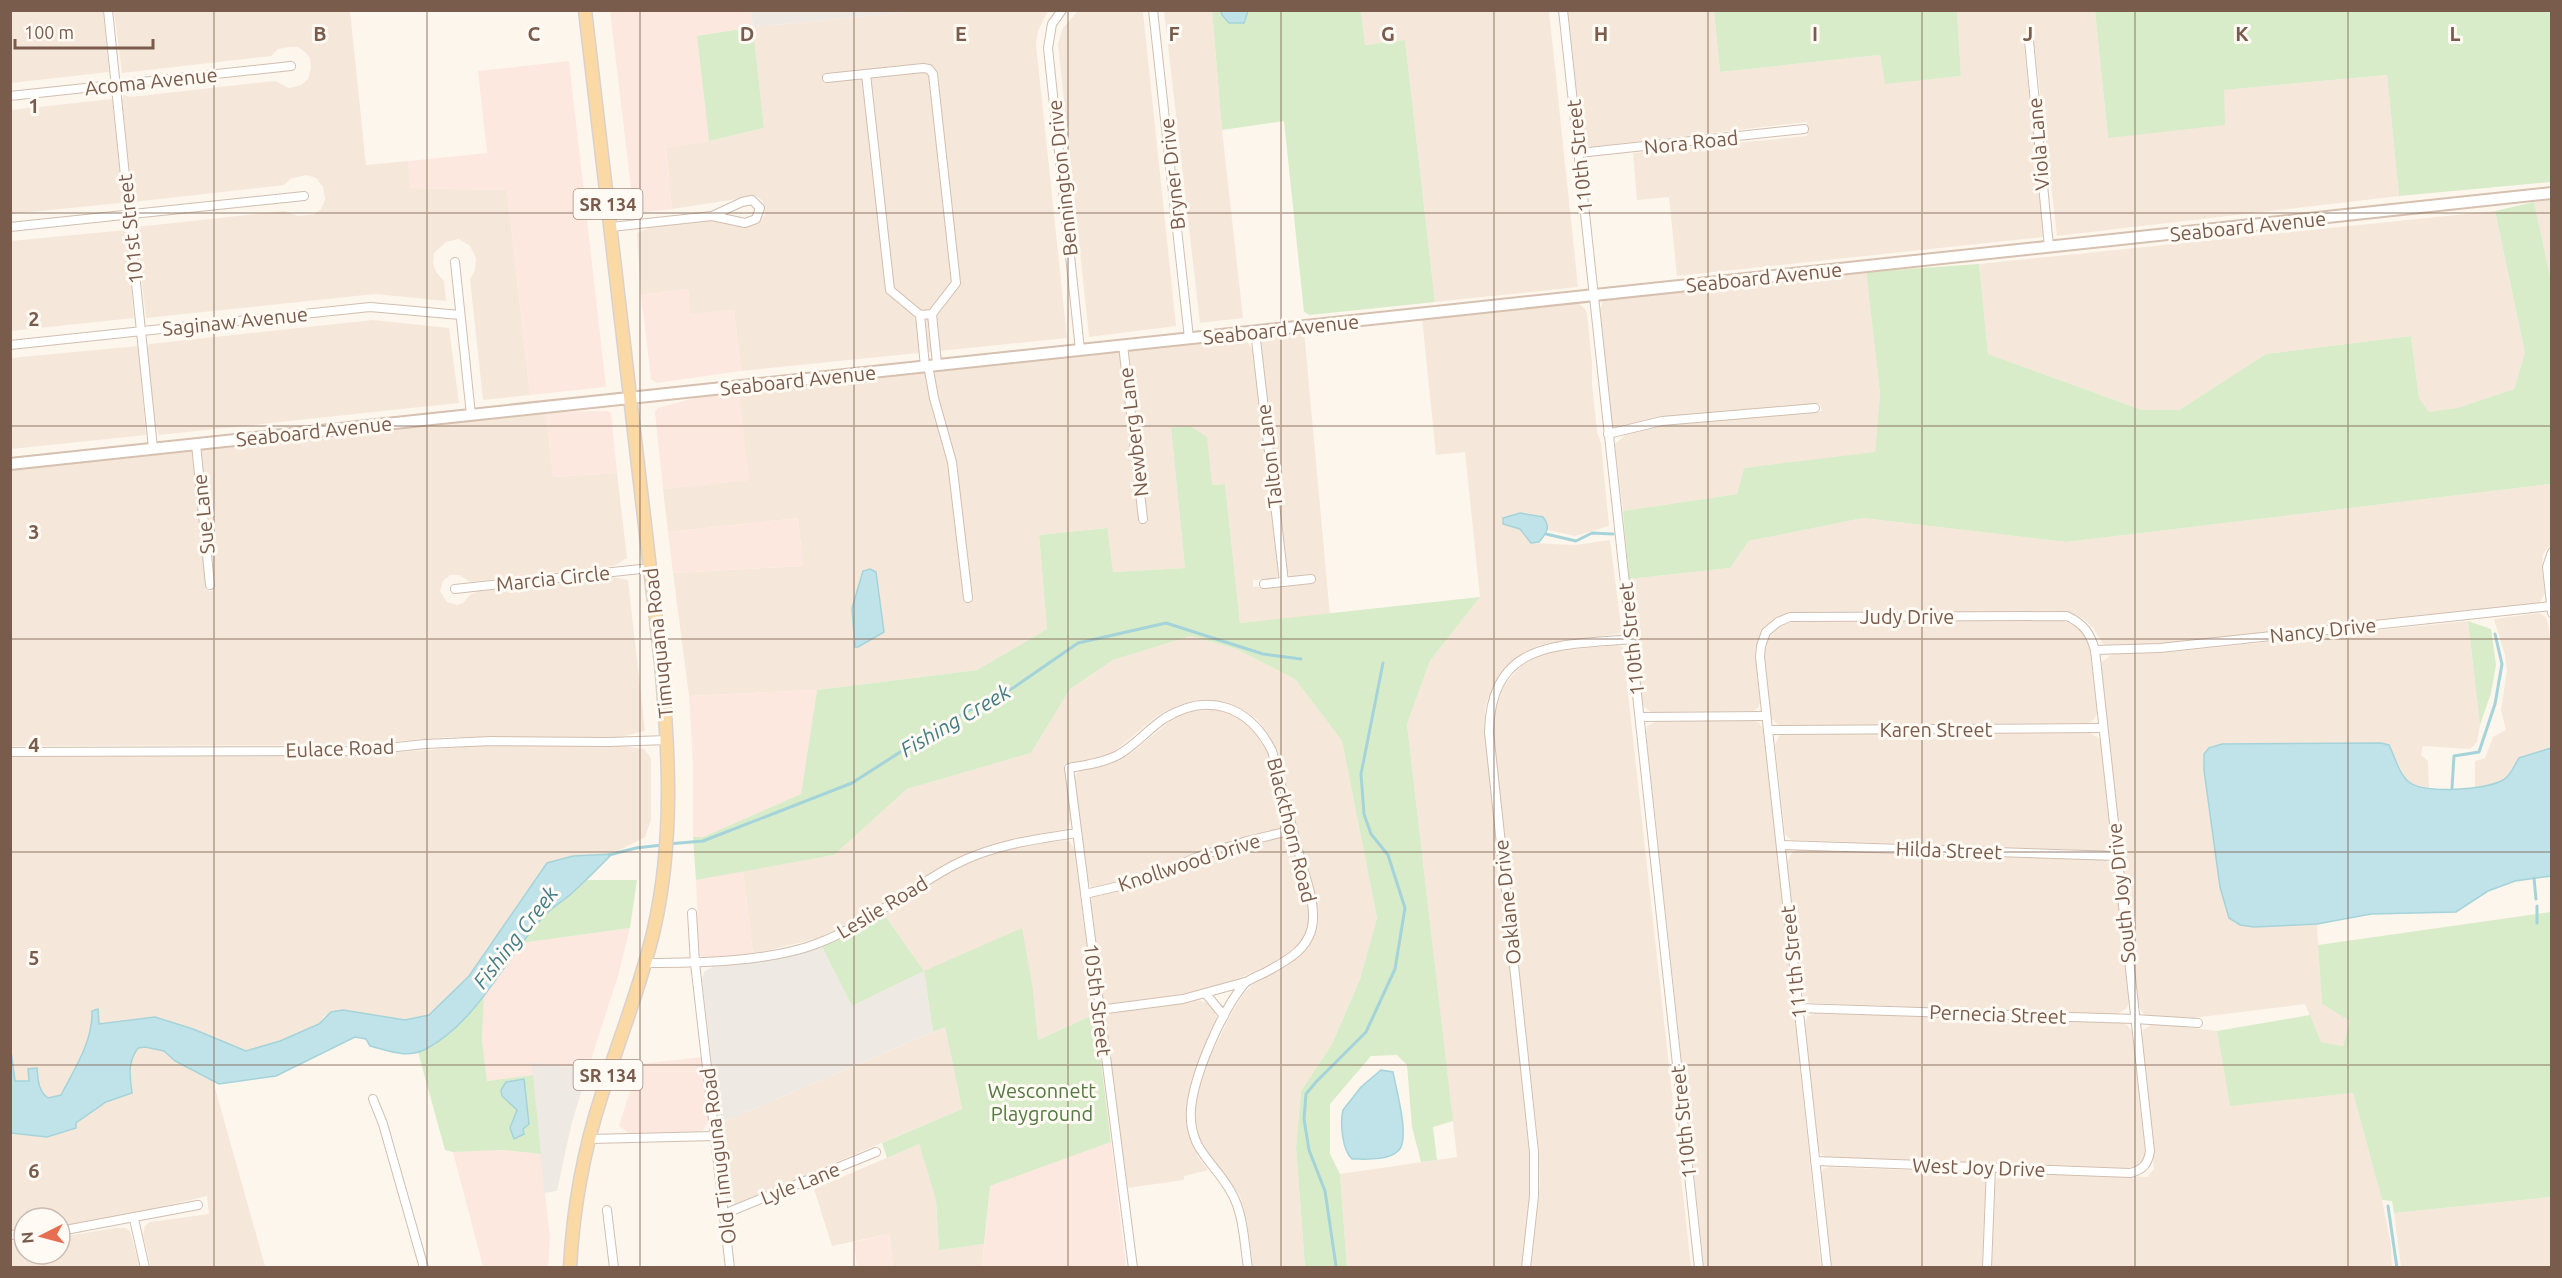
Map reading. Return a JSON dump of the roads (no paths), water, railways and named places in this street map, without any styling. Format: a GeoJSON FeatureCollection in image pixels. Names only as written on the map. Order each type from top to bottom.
{"type":"FeatureCollection","features":[{"type":"Feature","properties":{"kind":"main road","name":"Timuquana Road"},"geometry":{"type":"LineString","coordinates":[[570,1268],[577,1204],[590,1138],[645,963],[662,887],[668,836],[668,740],[585,10]]}},
{"type":"Feature","properties":{"kind":"street","name":"101st Street"},"geometry":{"type":"LineString","coordinates":[[108,10],[153,448]]}},
{"type":"Feature","properties":{"kind":"street","name":"Bennington Drive"},"geometry":{"type":"LineString","coordinates":[[1062,10],[1052,24],[1048,48],[1080,350]]}},
{"type":"Feature","properties":{"kind":"street","name":"Bryner Drive"},"geometry":{"type":"LineString","coordinates":[[1153,10],[1189,338]]}},
{"type":"Feature","properties":{"kind":"street","name":"110th Street"},"geometry":{"type":"LineString","coordinates":[[1563,10],[1699,1268]]}},
{"type":"Feature","properties":{"kind":"street","name":"Viola Lane"},"geometry":{"type":"LineString","coordinates":[[2029,41],[2049,247]]}},
{"type":"Feature","properties":{"kind":"street","name":"Acoma Avenue"},"geometry":{"type":"LineString","coordinates":[[10,96],[291,66]]}},
{"type":"Feature","properties":{"kind":"street"},"geometry":{"type":"LineString","coordinates":[[827,78],[923,68],[929,69],[933,74],[956,283],[932,314],[930,365]]}},
{"type":"Feature","properties":{"kind":"street"},"geometry":{"type":"LineString","coordinates":[[866,74],[890,290],[920,315],[934,398],[952,462],[968,598]]}},
{"type":"Feature","properties":{"kind":"street","name":"Nora Road"},"geometry":{"type":"LineString","coordinates":[[1579,153],[1803,129]]}},
{"type":"Feature","properties":{"kind":"street","name":"Seaboard Avenue"},"geometry":{"type":"LineString","coordinates":[[10,464],[2552,193]]}},
{"type":"Feature","properties":{"kind":"street"},"geometry":{"type":"LineString","coordinates":[[10,227],[304,196]]}},
{"type":"Feature","properties":{"kind":"street"},"geometry":{"type":"LineString","coordinates":[[610,227],[712,216],[752,200],[760,208],[756,219],[746,223],[712,216]]}},
{"type":"Feature","properties":{"kind":"street"},"geometry":{"type":"LineString","coordinates":[[455,262],[471,415]]}},
{"type":"Feature","properties":{"kind":"street","name":"Saginaw Avenue"},"geometry":{"type":"LineString","coordinates":[[10,345],[370,307],[460,315]]}},
{"type":"Feature","properties":{"kind":"street"},"geometry":{"type":"LineString","coordinates":[[920,315],[932,314]]}},
{"type":"Feature","properties":{"kind":"street","name":"Talton Lane"},"geometry":{"type":"LineString","coordinates":[[1255,331],[1284,582]]}},
{"type":"Feature","properties":{"kind":"street","name":"Newberg Lane"},"geometry":{"type":"LineString","coordinates":[[1123,345],[1143,519]]}},
{"type":"Feature","properties":{"kind":"street"},"geometry":{"type":"LineString","coordinates":[[1608,434],[1662,421],[1815,408]]}},
{"type":"Feature","properties":{"kind":"street","name":"Sue Lane"},"geometry":{"type":"LineString","coordinates":[[196,444],[210,585]]}},
{"type":"Feature","properties":{"kind":"street"},"geometry":{"type":"LineString","coordinates":[[2552,552],[2547,567],[2552,613]]}},
{"type":"Feature","properties":{"kind":"street","name":"Marcia Circle"},"geometry":{"type":"LineString","coordinates":[[455,589],[650,568]]}},
{"type":"Feature","properties":{"kind":"street"},"geometry":{"type":"LineString","coordinates":[[1264,584],[1311,579]]}},
{"type":"Feature","properties":{"kind":"street","name":"Nancy Drive"},"geometry":{"type":"LineString","coordinates":[[2095,650],[2160,648],[2551,606]]}},
{"type":"Feature","properties":{"kind":"street","name":"Judy Drive"},"geometry":{"type":"LineString","coordinates":[[1760,657],[1766,632],[1778,622],[1790,617],[2057,615],[2078,621]]}},
{"type":"Feature","properties":{"kind":"street","name":"South Joy Drive"},"geometry":{"type":"LineString","coordinates":[[2078,621],[2091,636],[2095,650],[2150,1151],[2143,1168]]}},
{"type":"Feature","properties":{"kind":"street","name":"Oaklane Drive"},"geometry":{"type":"LineString","coordinates":[[1526,1268],[1534,1196],[1534,1152],[1489,732],[1489,712],[1497,686],[1514,665],[1524,657],[1551,647],[1630,639]]}},
{"type":"Feature","properties":{"kind":"street","name":"111th Street"},"geometry":{"type":"LineString","coordinates":[[1760,657],[1827,1268]]}},
{"type":"Feature","properties":{"kind":"street","name":"Blackthorn Road"},"geometry":{"type":"LineString","coordinates":[[1069,768],[1117,756],[1162,720],[1178,711],[1209,705],[1227,708],[1252,721],[1264,734],[1272,751],[1312,906],[1311,933],[1305,944],[1285,963],[1245,982],[1206,994],[1099,1010]]}},
{"type":"Feature","properties":{"kind":"street"},"geometry":{"type":"LineString","coordinates":[[1640,717],[1766,716]]}},
{"type":"Feature","properties":{"kind":"street","name":"Karen Street"},"geometry":{"type":"LineString","coordinates":[[1768,730],[2103,728]]}},
{"type":"Feature","properties":{"kind":"street","name":"Eulace Road"},"geometry":{"type":"LineString","coordinates":[[10,752],[359,751],[481,741],[668,740]]}},
{"type":"Feature","properties":{"kind":"street","name":"105th Street"},"geometry":{"type":"LineString","coordinates":[[1069,768],[1133,1268]]}},
{"type":"Feature","properties":{"kind":"street","name":"Knollwood Drive"},"geometry":{"type":"LineString","coordinates":[[1085,894],[1137,882],[1200,856],[1293,830]]}},
{"type":"Feature","properties":{"kind":"street","name":"Leslie Road"},"geometry":{"type":"LineString","coordinates":[[645,963],[695,963],[752,957],[814,945],[870,918],[956,864],[1011,844],[1077,833]]}},
{"type":"Feature","properties":{"kind":"street","name":"Hilda Street"},"geometry":{"type":"LineString","coordinates":[[1781,844],[2117,856]]}},
{"type":"Feature","properties":{"kind":"street","name":"Old Timuguna Road"},"geometry":{"type":"LineString","coordinates":[[693,912],[695,963],[730,1268]]}},
{"type":"Feature","properties":{"kind":"street"},"geometry":{"type":"LineString","coordinates":[[1245,982],[1224,1016],[1198,1075],[1193,1092],[1191,1124],[1199,1150],[1231,1191],[1238,1207],[1248,1268]]}},
{"type":"Feature","properties":{"kind":"street"},"geometry":{"type":"LineString","coordinates":[[1206,994],[1224,1016]]}},
{"type":"Feature","properties":{"kind":"street","name":"Pernecia Street"},"geometry":{"type":"LineString","coordinates":[[1798,1008],[2198,1023]]}},
{"type":"Feature","properties":{"kind":"street"},"geometry":{"type":"LineString","coordinates":[[373,1099],[383,1124],[424,1268]]}},
{"type":"Feature","properties":{"kind":"street"},"geometry":{"type":"LineString","coordinates":[[590,1138],[715,1136]]}},
{"type":"Feature","properties":{"kind":"street","name":"Lyle Lane"},"geometry":{"type":"LineString","coordinates":[[724,1214],[876,1152]]}},
{"type":"Feature","properties":{"kind":"street","name":"West Joy Drive"},"geometry":{"type":"LineString","coordinates":[[1815,1161],[2130,1173],[2143,1168]]}},
{"type":"Feature","properties":{"kind":"street"},"geometry":{"type":"LineString","coordinates":[[1987,1268],[1991,1167]]}},
{"type":"Feature","properties":{"kind":"street"},"geometry":{"type":"LineString","coordinates":[[72,1230],[198,1205]]}},
{"type":"Feature","properties":{"kind":"street"},"geometry":{"type":"LineString","coordinates":[[607,1210],[614,1268]]}},
{"type":"Feature","properties":{"kind":"street"},"geometry":{"type":"LineString","coordinates":[[134,1219],[145,1268]]}},
{"type":"Feature","properties":{"kind":"water"},"geometry":{"type":"Polygon","coordinates":[[[1221,10],[1248,11],[1244,23],[1229,23],[1221,10]]]}},
{"type":"Feature","properties":{"kind":"water"},"geometry":{"type":"Polygon","coordinates":[[[1520,513],[1543,517],[1547,530],[1539,542],[1531,543],[1520,529],[1503,524],[1503,518],[1520,513]]]}},
{"type":"Feature","properties":{"kind":"water"},"geometry":{"type":"Polygon","coordinates":[[[870,569],[876,572],[884,632],[855,647],[852,608],[863,571],[870,569]]]}},
{"type":"Feature","properties":{"kind":"water"},"geometry":{"type":"Polygon","coordinates":[[[2381,743],[2389,745],[2400,770],[2409,782],[2417,786],[2441,789],[2470,788],[2495,783],[2508,776],[2519,758],[2551,748],[2551,876],[2515,881],[2488,891],[2456,912],[2371,914],[2317,924],[2254,927],[2240,925],[2229,918],[2220,887],[2204,770],[2204,754],[2209,748],[2222,744],[2381,743]]]}},
{"type":"Feature","properties":{"kind":"water"},"geometry":{"type":"Polygon","coordinates":[[[612,854],[532,929],[462,1022],[445,1037],[426,1049],[405,1054],[398,1053],[370,1046],[366,1039],[355,1037],[276,1076],[219,1084],[175,1061],[164,1051],[138,1048],[131,1064],[132,1093],[106,1102],[76,1123],[76,1128],[47,1137],[11,1133],[11,1051],[15,1081],[29,1081],[28,1069],[37,1068],[42,1092],[48,1098],[61,1095],[86,1044],[92,1022],[92,1011],[98,1009],[99,1024],[155,1017],[193,1029],[246,1051],[280,1041],[319,1024],[331,1012],[343,1010],[405,1020],[429,1015],[469,976],[547,863],[573,856],[612,854]]]}},
{"type":"Feature","properties":{"kind":"water"},"geometry":{"type":"Polygon","coordinates":[[[1381,1070],[1393,1072],[1403,1126],[1402,1145],[1398,1151],[1388,1156],[1376,1159],[1352,1159],[1346,1149],[1343,1136],[1343,1110],[1361,1087],[1381,1070]]]}},
{"type":"Feature","properties":{"kind":"water"},"geometry":{"type":"Polygon","coordinates":[[[524,1079],[529,1124],[523,1129],[524,1134],[514,1139],[510,1128],[517,1110],[502,1096],[501,1090],[506,1082],[524,1079]]]}},
{"type":"Feature","properties":{"kind":"waterway"},"geometry":{"type":"LineString","coordinates":[[1546,534],[1576,541],[1592,533],[1613,534]]}},
{"type":"Feature","properties":{"kind":"waterway","name":"Fishing Creek"},"geometry":{"type":"LineString","coordinates":[[668,844],[703,841],[852,783],[947,722],[1013,688],[1078,643],[1166,623],[1263,654],[1301,659]]}},
{"type":"Feature","properties":{"kind":"waterway"},"geometry":{"type":"LineString","coordinates":[[2452,788],[2454,756],[2479,752],[2495,704],[2502,664],[2495,634]]}},
{"type":"Feature","properties":{"kind":"waterway"},"geometry":{"type":"LineString","coordinates":[[1336,1266],[1325,1191],[1309,1150],[1304,1119],[1306,1094],[1366,1032],[1395,969],[1405,908],[1388,855],[1371,834],[1364,814],[1361,774],[1383,663]]}},
{"type":"Feature","properties":{"kind":"waterway","name":"Fishing Creek"},"geometry":{"type":"LineString","coordinates":[[609,855],[636,848],[662,845]]}},
{"type":"Feature","properties":{"kind":"waterway"},"geometry":{"type":"LineString","coordinates":[[2534,878],[2536,899]]}},
{"type":"Feature","properties":{"kind":"waterway"},"geometry":{"type":"LineString","coordinates":[[2537,906],[2537,923]]}},
{"type":"Feature","properties":{"kind":"waterway"},"geometry":{"type":"LineString","coordinates":[[2388,1206],[2397,1268]]}},
{"type":"Feature","properties":{"kind":"park label","name":"Wesconnett Playground"},"geometry":{"type":"Point","coordinates":[1042,1102]}}]}
